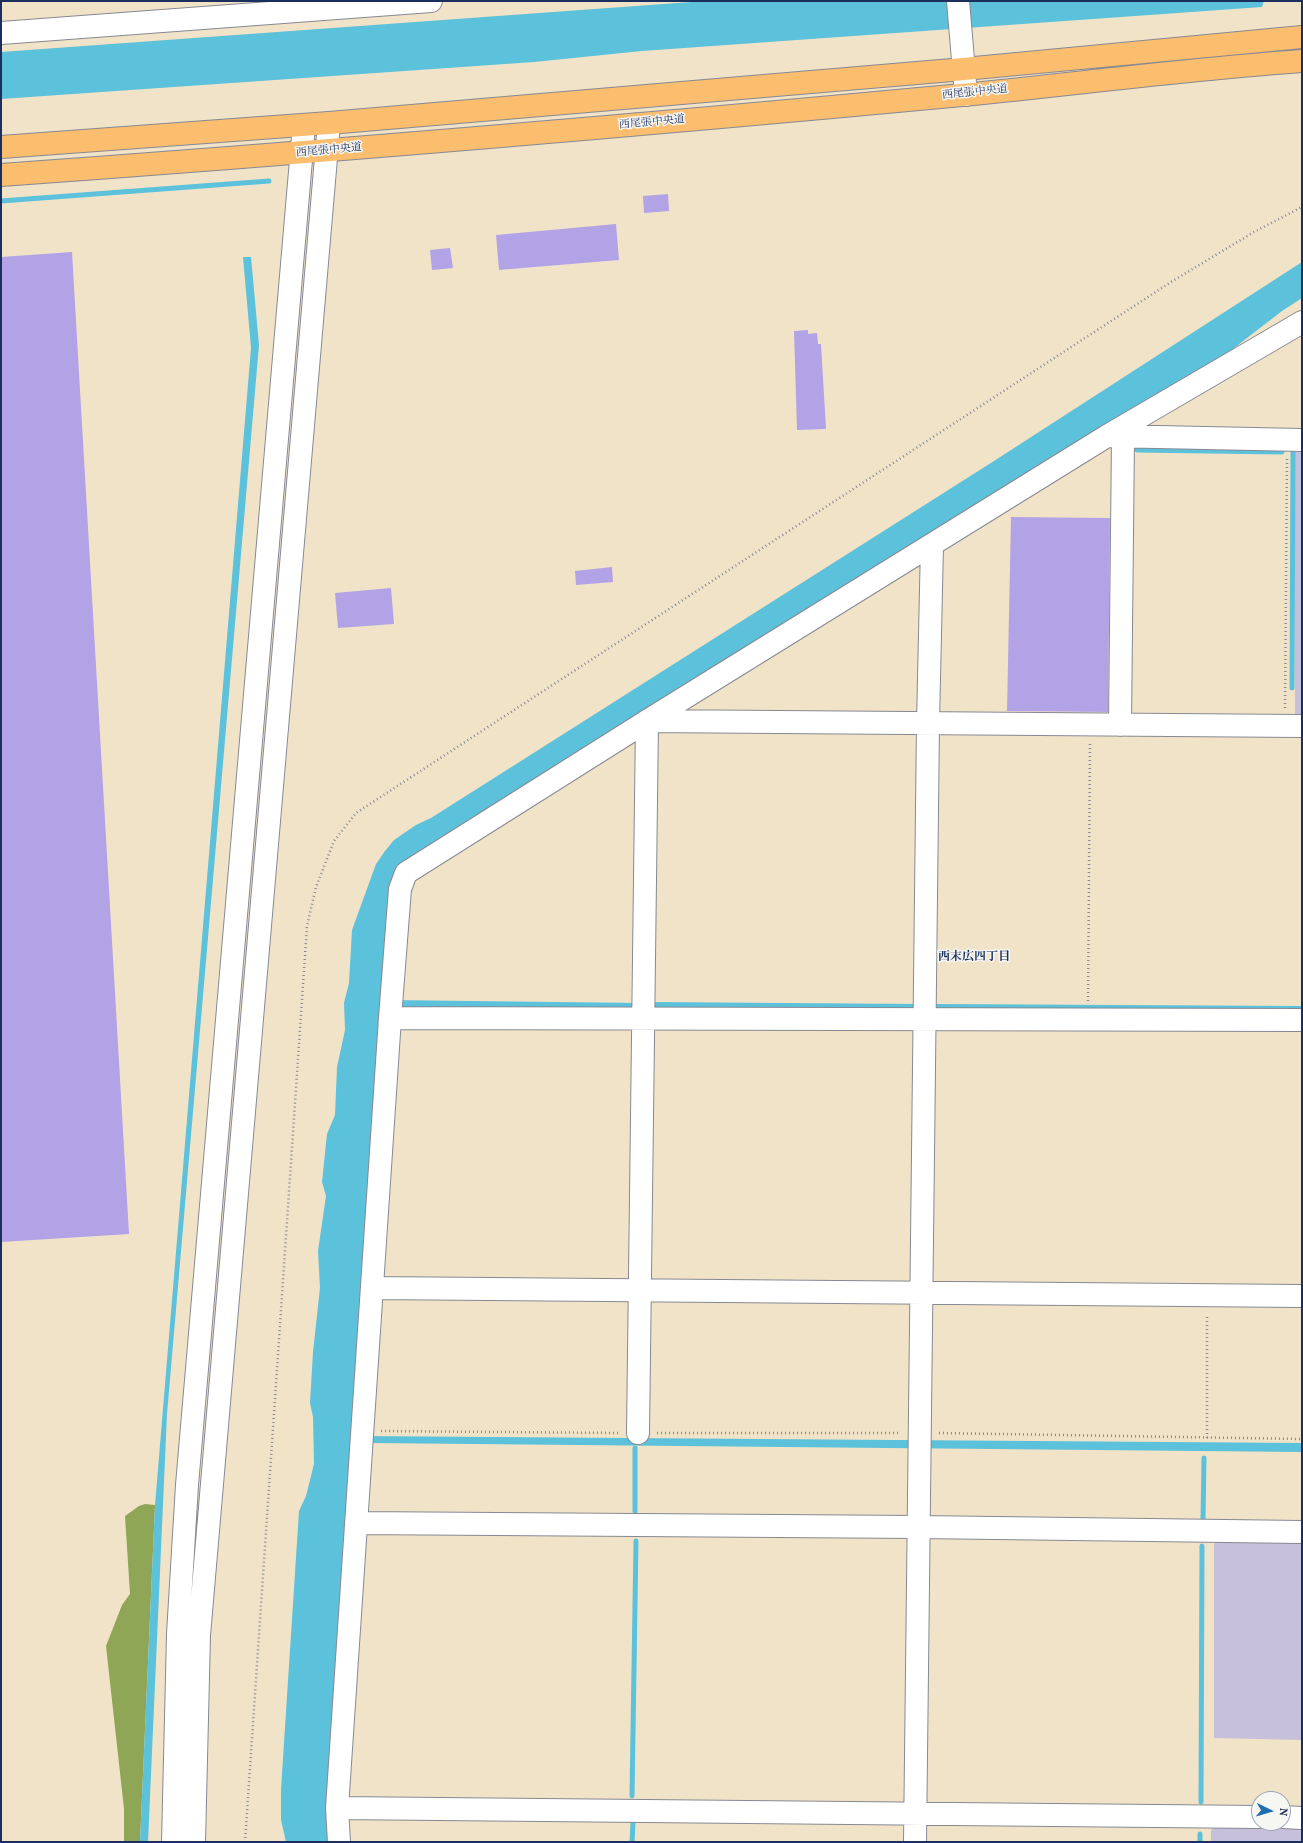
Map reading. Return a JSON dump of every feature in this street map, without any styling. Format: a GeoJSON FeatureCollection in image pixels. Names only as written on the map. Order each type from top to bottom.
{"type":"FeatureCollection","features":[{"type":"Feature","properties":{"kind":"main road"},"geometry":{"type":"LineString","coordinates":[[1,147],[329,123],[963,60],[1302,37]]}},
{"type":"Feature","properties":{"kind":"main road","name":"西尾張中央道"},"geometry":{"type":"LineString","coordinates":[[1,175],[327,152],[966,95],[1207,68],[1302,61]]}},
{"type":"Feature","properties":{"kind":"street"},"geometry":{"type":"LineString","coordinates":[[1,33],[347,5],[431,1]]}},
{"type":"Feature","properties":{"kind":"street"},"geometry":{"type":"LineString","coordinates":[[958,1],[966,95]]}},
{"type":"Feature","properties":{"kind":"street"},"geometry":{"type":"LineString","coordinates":[[194,1842],[199,1635],[329,123]]}},
{"type":"Feature","properties":{"kind":"street"},"geometry":{"type":"LineString","coordinates":[[173,1842],[178,1634],[187,1477],[304,125]]}},
{"type":"Feature","properties":{"kind":"street"},"geometry":{"type":"LineString","coordinates":[[339,1842],[337,1808],[391,1010],[400,889],[406,873],[647,721],[932,545],[1115,437],[1302,322]]}},
{"type":"Feature","properties":{"kind":"street"},"geometry":{"type":"LineString","coordinates":[[1115,437],[1295,439]]}},
{"type":"Feature","properties":{"kind":"street"},"geometry":{"type":"LineString","coordinates":[[1115,437],[1120,725]]}},
{"type":"Feature","properties":{"kind":"street"},"geometry":{"type":"LineString","coordinates":[[915,1842],[919,1440],[926,1019],[928,723],[932,545]]}},
{"type":"Feature","properties":{"kind":"street"},"geometry":{"type":"LineString","coordinates":[[647,721],[1294,726]]}},
{"type":"Feature","properties":{"kind":"street"},"geometry":{"type":"LineString","coordinates":[[638,1433],[647,721]]}},
{"type":"Feature","properties":{"kind":"street"},"geometry":{"type":"LineString","coordinates":[[391,1010],[644,1018],[1302,1020]]}},
{"type":"Feature","properties":{"kind":"street"},"geometry":{"type":"LineString","coordinates":[[373,1288],[1302,1296]]}},
{"type":"Feature","properties":{"kind":"street"},"geometry":{"type":"LineString","coordinates":[[356,1523],[918,1527],[1302,1532]]}},
{"type":"Feature","properties":{"kind":"street"},"geometry":{"type":"LineString","coordinates":[[337,1808],[915,1812],[1251,1817]]}},
{"type":"Feature","properties":{"kind":"street"},"geometry":{"type":"LineString","coordinates":[[1291,1817],[1302,1818]]}},
{"type":"Feature","properties":{"kind":"path"},"geometry":{"type":"LineString","coordinates":[[245,1842],[307,926],[316,886],[334,841],[356,813],[1171,282],[1254,232],[1302,207]]}},
{"type":"Feature","properties":{"kind":"path"},"geometry":{"type":"LineString","coordinates":[[1294,726],[1295,439]]}},
{"type":"Feature","properties":{"kind":"path"},"geometry":{"type":"LineString","coordinates":[[1088,1002],[1090,724]]}},
{"type":"Feature","properties":{"kind":"path"},"geometry":{"type":"LineString","coordinates":[[1207,1438],[1208,1295]]}},
{"type":"Feature","properties":{"kind":"path"},"geometry":{"type":"LineString","coordinates":[[362,1438],[638,1433],[919,1440],[1302,1438]]}},
{"type":"Feature","properties":{"kind":"shaded area"},"geometry":{"type":"Polygon","coordinates":[[[1294,447],[1302,448],[1302,720],[1295,720],[1294,447]]]}},
{"type":"Feature","properties":{"kind":"shaded area"},"geometry":{"type":"Polygon","coordinates":[[[1217,1541],[1302,1542],[1302,1740],[1214,1738],[1214,1544],[1217,1541]]]}},
{"type":"Feature","properties":{"kind":"shaded area"},"geometry":{"type":"Polygon","coordinates":[[[1215,1825],[1251,1825],[1251,1831],[1291,1831],[1291,1826],[1302,1826],[1302,1842],[1211,1842],[1211,1831],[1215,1825]]]}},
{"type":"Feature","properties":{"kind":"green space"},"geometry":{"type":"Polygon","coordinates":[[[145,1504],[155,1505],[140,1842],[124,1842],[124,1809],[106,1646],[122,1605],[130,1594],[125,1516],[139,1506],[145,1504]]]}},
{"type":"Feature","properties":{"kind":"water"},"geometry":{"type":"Polygon","coordinates":[[[705,1],[1264,1],[1262,7],[642,51],[534,62],[1,99],[1,52],[705,1]]]}},
{"type":"Feature","properties":{"kind":"water"},"geometry":{"type":"Polygon","coordinates":[[[243,257],[251,257],[259,345],[167,1414],[148,1842],[140,1842],[155,1505],[251,348],[243,257]]]}},
{"type":"Feature","properties":{"kind":"water"},"geometry":{"type":"Polygon","coordinates":[[[1302,262],[1302,298],[1282,311],[1225,355],[946,522],[943,526],[416,858],[387,1000],[639,1003],[639,1010],[386,1012],[356,1436],[1302,1443],[1302,1452],[370,1443],[331,1842],[286,1842],[281,1820],[281,1789],[299,1511],[306,1496],[314,1464],[313,1417],[310,1403],[313,1352],[320,1288],[318,1251],[326,1196],[322,1182],[327,1134],[335,1115],[337,1067],[345,1030],[344,1003],[349,983],[352,930],[376,864],[394,840],[416,825],[431,818],[994,461],[1302,262]]]}},
{"type":"Feature","properties":{"kind":"water"},"geometry":{"type":"Polygon","coordinates":[[[650,1002],[918,1004],[918,1011],[650,1009],[650,1002]]]}},
{"type":"Feature","properties":{"kind":"water"},"geometry":{"type":"Polygon","coordinates":[[[935,1004],[1302,1006],[1302,1014],[935,1012],[935,1004]]]}},
{"type":"Feature","properties":{"kind":"building"},"geometry":{"type":"Polygon","coordinates":[[[668,194],[669,211],[644,213],[643,196],[668,194]]]}},
{"type":"Feature","properties":{"kind":"building"},"geometry":{"type":"Polygon","coordinates":[[[616,224],[619,260],[499,270],[496,235],[616,224]]]}},
{"type":"Feature","properties":{"kind":"building"},"geometry":{"type":"Polygon","coordinates":[[[450,248],[453,268],[432,270],[430,250],[450,248]]]}},
{"type":"Feature","properties":{"kind":"building"},"geometry":{"type":"Polygon","coordinates":[[[72,252],[129,1234],[1,1242],[1,257],[72,252]]]}},
{"type":"Feature","properties":{"kind":"building"},"geometry":{"type":"Polygon","coordinates":[[[808,330],[808,334],[817,333],[818,344],[821,344],[826,429],[797,430],[794,331],[808,330]]]}},
{"type":"Feature","properties":{"kind":"building"},"geometry":{"type":"Polygon","coordinates":[[[1011,517],[1110,518],[1108,712],[1007,711],[1011,517]]]}},
{"type":"Feature","properties":{"kind":"building"},"geometry":{"type":"Polygon","coordinates":[[[612,567],[613,582],[576,585],[575,571],[612,567]]]}},
{"type":"Feature","properties":{"kind":"building"},"geometry":{"type":"Polygon","coordinates":[[[391,588],[394,624],[338,628],[335,593],[391,588]]]}},
{"type":"Feature","properties":{"kind":"waterway"},"geometry":{"type":"LineString","coordinates":[[1,201],[269,181]]}},
{"type":"Feature","properties":{"kind":"waterway"},"geometry":{"type":"LineString","coordinates":[[1137,450],[1282,452]]}},
{"type":"Feature","properties":{"kind":"waterway"},"geometry":{"type":"LineString","coordinates":[[1292,688],[1293,452]]}},
{"type":"Feature","properties":{"kind":"waterway"},"geometry":{"type":"LineString","coordinates":[[635,1448],[635,1511]]}},
{"type":"Feature","properties":{"kind":"waterway"},"geometry":{"type":"LineString","coordinates":[[1203,1519],[1204,1458]]}},
{"type":"Feature","properties":{"kind":"waterway"},"geometry":{"type":"LineString","coordinates":[[632,1796],[636,1541]]}},
{"type":"Feature","properties":{"kind":"waterway"},"geometry":{"type":"LineString","coordinates":[[1201,1802],[1202,1546]]}},
{"type":"Feature","properties":{"kind":"waterway"},"geometry":{"type":"LineString","coordinates":[[632,1842],[633,1823]]}},
{"type":"Feature","properties":{"kind":"waterway"},"geometry":{"type":"LineString","coordinates":[[1200,1834],[1200,1842]]}},
{"type":"Feature","properties":{"kind":"district","name":"西末広四丁目"},"geometry":{"type":"Point","coordinates":[974,958]}}]}
